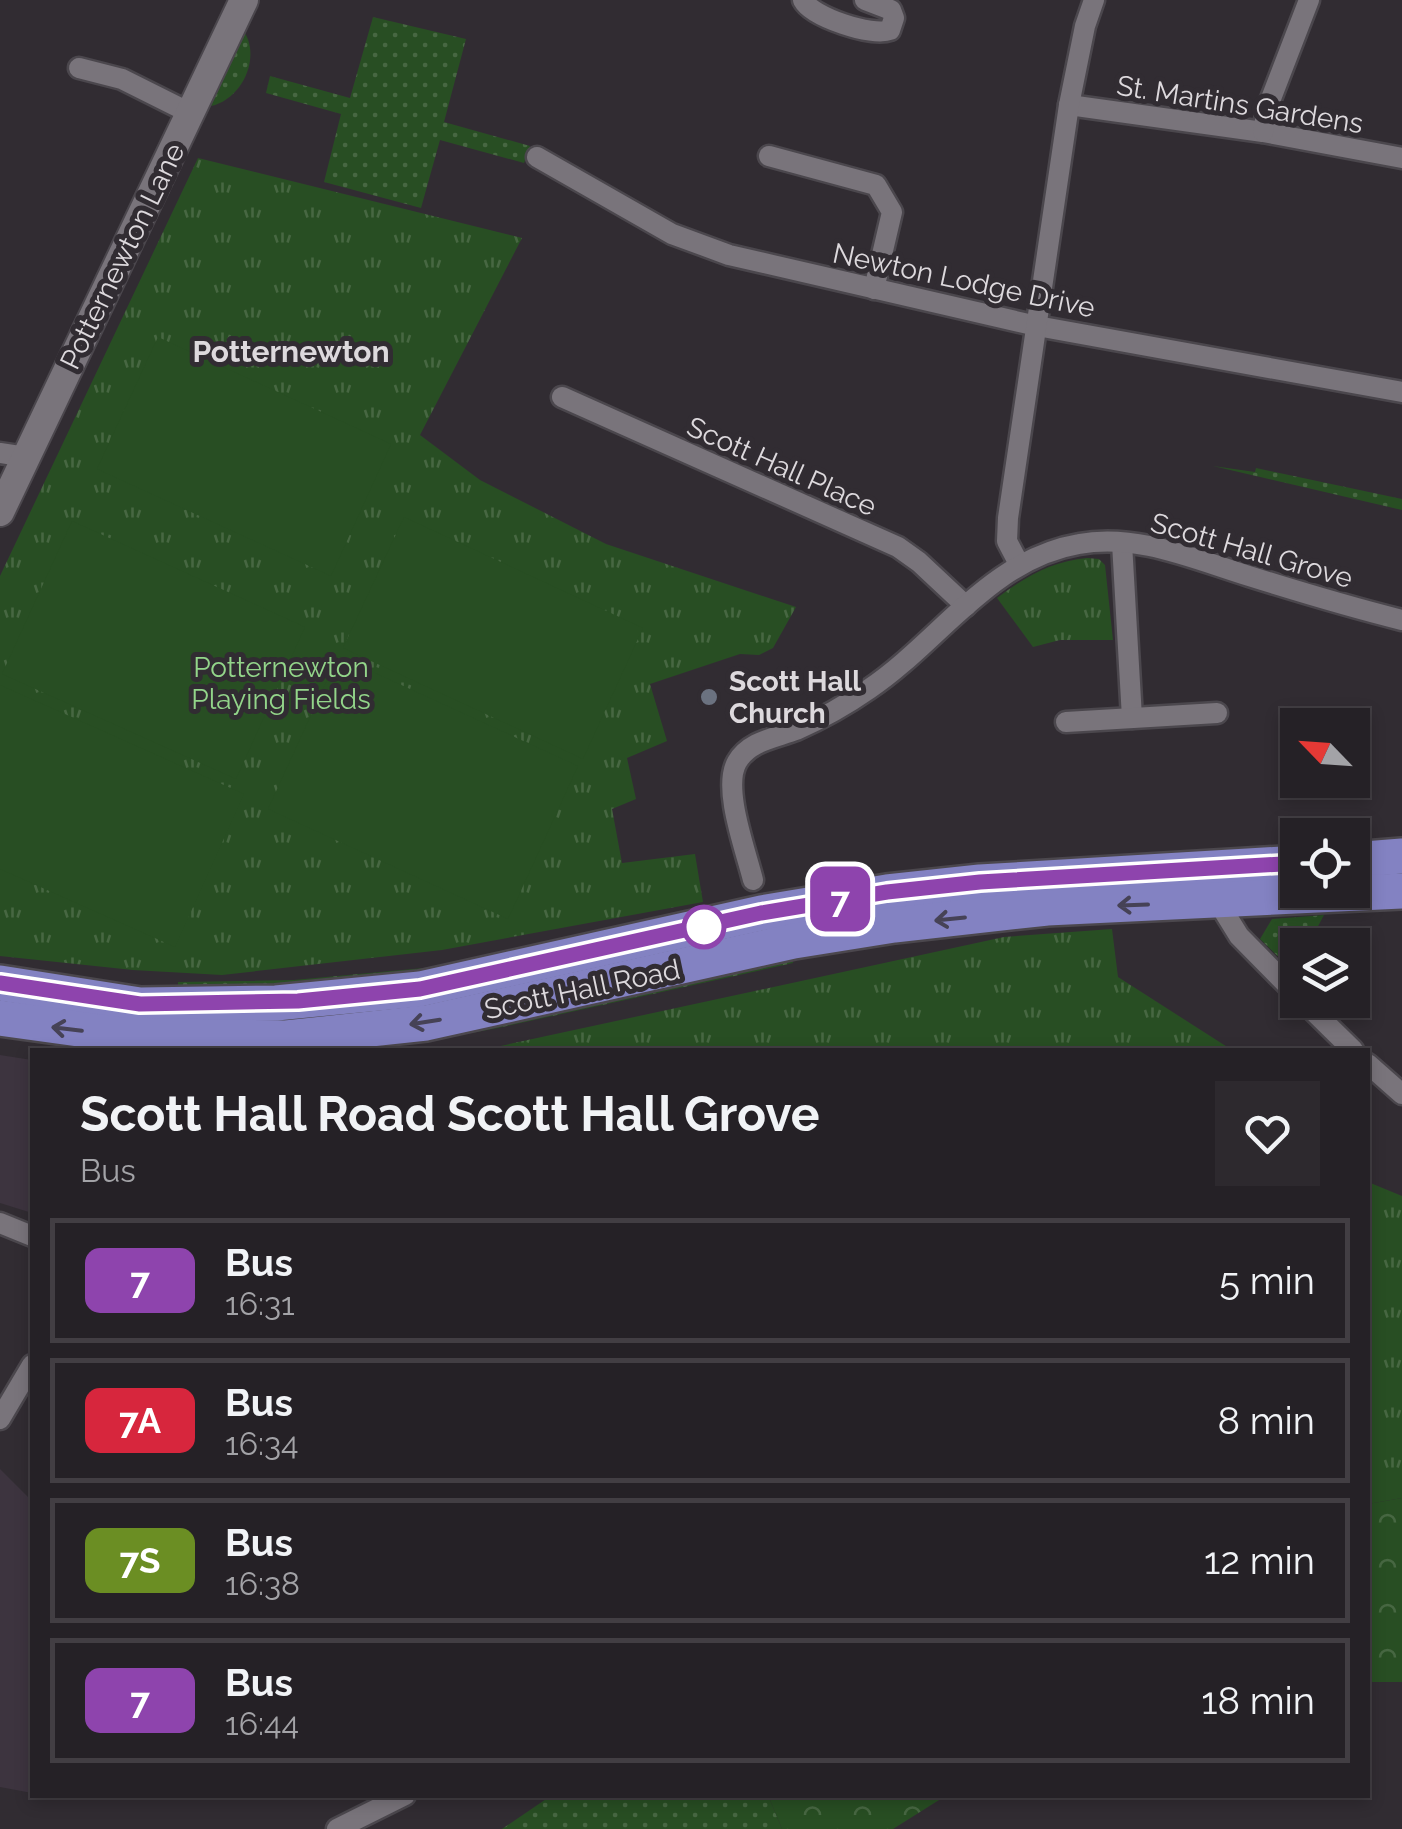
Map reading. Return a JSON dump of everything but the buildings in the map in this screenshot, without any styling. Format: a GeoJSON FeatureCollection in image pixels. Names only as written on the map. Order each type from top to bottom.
{"type":"FeatureCollection","features":[{"type":"Feature","properties":{"kind":"highway"},"geometry":{"type":"LineString","coordinates":[[1370,859],[1402,856]]}},
{"type":"Feature","properties":{"kind":"highway","name":"Scott Hall Road"},"geometry":{"type":"LineString","coordinates":[[1216,885],[1280,868]]}},
{"type":"Feature","properties":{"kind":"highway","name":"Scott Hall Road"},"geometry":{"type":"LineString","coordinates":[[0,1018],[122,1036],[256,1039],[426,1022],[675,951],[761,913],[854,914],[980,882],[1402,891]]}},
{"type":"Feature","properties":{"kind":"highway","name":"Scott Hall Road"},"geometry":{"type":"LineString","coordinates":[[0,983],[140,1004],[254,1003],[420,989],[675,951]]}},
{"type":"Feature","properties":{"kind":"highway"},"geometry":{"type":"LineString","coordinates":[[254,1003],[256,1039]]}},
{"type":"Feature","properties":{"kind":"main road","name":"Potternewton Lane"},"geometry":{"type":"LineString","coordinates":[[0,512],[13,455],[190,113],[244,0]]}},
{"type":"Feature","properties":{"kind":"street"},"geometry":{"type":"LineString","coordinates":[[803,0],[817,15],[877,32],[890,30],[894,18],[891,10],[865,0]]}},
{"type":"Feature","properties":{"kind":"street"},"geometry":{"type":"LineString","coordinates":[[1019,564],[1008,541],[1008,518],[1069,105],[1094,0]]}},
{"type":"Feature","properties":{"kind":"street"},"geometry":{"type":"LineString","coordinates":[[1262,132],[1267,109],[1309,0]]}},
{"type":"Feature","properties":{"kind":"street"},"geometry":{"type":"LineString","coordinates":[[79,68],[122,80],[190,113]]}},
{"type":"Feature","properties":{"kind":"street","name":"St. Martins Gardens"},"geometry":{"type":"LineString","coordinates":[[1069,105],[1262,132],[1402,158]]}},
{"type":"Feature","properties":{"kind":"street"},"geometry":{"type":"LineString","coordinates":[[769,156],[876,186],[892,212],[874,289]]}},
{"type":"Feature","properties":{"kind":"street","name":"Newton Lodge Drive"},"geometry":{"type":"LineString","coordinates":[[536,158],[672,234],[729,254],[1037,326],[1402,392]]}},
{"type":"Feature","properties":{"kind":"street","name":"Scott Hall Place"},"geometry":{"type":"LineString","coordinates":[[562,397],[898,547],[966,606]]}},
{"type":"Feature","properties":{"kind":"street","name":"Scott Hall Grove"},"geometry":{"type":"LineString","coordinates":[[752,880],[731,777],[743,754],[837,709],[871,688],[1019,564],[1080,543],[1144,543],[1351,608],[1402,620]]}},
{"type":"Feature","properties":{"kind":"street"},"geometry":{"type":"LineString","coordinates":[[1122,544],[1132,718]]}},
{"type":"Feature","properties":{"kind":"street"},"geometry":{"type":"LineString","coordinates":[[1066,722],[1218,713]]}},
{"type":"Feature","properties":{"kind":"street"},"geometry":{"type":"LineString","coordinates":[[1216,885],[1239,936],[1280,978]]}},
{"type":"Feature","properties":{"kind":"street"},"geometry":{"type":"LineString","coordinates":[[1320,1018],[1351,1048]]}},
{"type":"Feature","properties":{"kind":"street"},"geometry":{"type":"LineString","coordinates":[[1370,1066],[1402,1094]]}},
{"type":"Feature","properties":{"kind":"street"},"geometry":{"type":"LineString","coordinates":[[0,1223],[30,1235]]}},
{"type":"Feature","properties":{"kind":"street"},"geometry":{"type":"LineString","coordinates":[[0,1419],[30,1368]]}},
{"type":"Feature","properties":{"kind":"street"},"geometry":{"type":"LineString","coordinates":[[337,1829],[399,1798]]}},
{"type":"Feature","properties":{"kind":"shaded area"},"geometry":{"type":"Polygon","coordinates":[[[0,1055],[30,1060],[30,1212],[0,1203],[0,1055]]]}},
{"type":"Feature","properties":{"kind":"shaded area"},"geometry":{"type":"Polygon","coordinates":[[[0,1469],[30,1499],[30,1793],[0,1787],[0,1469]]]}},
{"type":"Feature","properties":{"kind":"green space"},"geometry":{"type":"Polygon","coordinates":[[[373,17],[466,39],[444,122],[530,146],[524,163],[440,140],[421,208],[324,182],[341,114],[266,93],[270,76],[350,98],[373,17]]]}},
{"type":"Feature","properties":{"kind":"green space"},"geometry":{"type":"Polygon","coordinates":[[[243,30],[250,52],[246,76],[232,95],[211,106],[243,30]]]}},
{"type":"Feature","properties":{"kind":"green space","name":"Potternewton Playing Fields"},"geometry":{"type":"Polygon","coordinates":[[[198,158],[522,238],[420,435],[480,480],[606,544],[796,607],[773,648],[759,655],[740,654],[650,684],[667,741],[627,758],[636,799],[612,809],[622,863],[695,854],[703,902],[442,950],[222,975],[0,956],[0,576],[198,158]]]}},
{"type":"Feature","properties":{"kind":"green space"},"geometry":{"type":"Polygon","coordinates":[[[158,337],[391,444],[331,576],[97,469],[158,337]]]}},
{"type":"Feature","properties":{"kind":"green space"},"geometry":{"type":"Polygon","coordinates":[[[1213,466],[1255,472],[1256,468],[1402,499],[1402,510],[1213,466]]]}},
{"type":"Feature","properties":{"kind":"green space"},"geometry":{"type":"Polygon","coordinates":[[[404,517],[643,628],[583,759],[343,648],[404,517]]]}},
{"type":"Feature","properties":{"kind":"green space"},"geometry":{"type":"Polygon","coordinates":[[[72,521],[305,627],[236,779],[2,674],[72,521]]]}},
{"type":"Feature","properties":{"kind":"green space"},"geometry":{"type":"Polygon","coordinates":[[[1087,558],[1099,559],[1105,565],[1113,640],[1060,640],[1033,647],[997,598],[1039,571],[1087,558]]]}},
{"type":"Feature","properties":{"kind":"green space"},"geometry":{"type":"Polygon","coordinates":[[[338,656],[578,766],[508,919],[268,809],[338,656]]]}},
{"type":"Feature","properties":{"kind":"green space"},"geometry":{"type":"Polygon","coordinates":[[[0,685],[244,794],[175,947],[0,869],[0,685]]]}},
{"type":"Feature","properties":{"kind":"green space"},"geometry":{"type":"Polygon","coordinates":[[[1324,915],[1317,928],[1280,928],[1280,958],[1260,939],[1272,919],[1324,915]]]}},
{"type":"Feature","properties":{"kind":"green space"},"geometry":{"type":"Polygon","coordinates":[[[1112,929],[1118,977],[1229,1048],[491,1048],[1004,937],[1112,929]]]}},
{"type":"Feature","properties":{"kind":"green space"},"geometry":{"type":"Polygon","coordinates":[[[523,949],[428,978],[178,993],[178,982],[294,980],[424,968],[523,949]]]}},
{"type":"Feature","properties":{"kind":"green space"},"geometry":{"type":"Polygon","coordinates":[[[791,954],[793,963],[428,1041],[359,1048],[168,1048],[791,954]]]}},
{"type":"Feature","properties":{"kind":"green space"},"geometry":{"type":"Polygon","coordinates":[[[0,1036],[168,1048],[87,1048],[0,1036]]]}},
{"type":"Feature","properties":{"kind":"green space"},"geometry":{"type":"Polygon","coordinates":[[[1370,1183],[1402,1196],[1402,1498],[1370,1504],[1370,1183]]]}},
{"type":"Feature","properties":{"kind":"green space"},"geometry":{"type":"Polygon","coordinates":[[[1402,1498],[1402,1682],[1370,1682],[1370,1504],[1402,1498]]]}},
{"type":"Feature","properties":{"kind":"green space"},"geometry":{"type":"Polygon","coordinates":[[[548,1798],[769,1798],[782,1829],[502,1829],[548,1798]]]}},
{"type":"Feature","properties":{"kind":"green space"},"geometry":{"type":"Polygon","coordinates":[[[769,1798],[942,1798],[893,1829],[782,1829],[769,1798]]]}},
{"type":"Feature","properties":{"kind":"bus line","name":"7"},"geometry":{"type":"LineString","coordinates":[[0,983],[140,1004],[298,1001],[420,989],[761,913],[887,892],[980,882],[1280,864]]}},
{"type":"Feature","properties":{"kind":"place","name":"Scott Hall Church"},"geometry":{"type":"Point","coordinates":[709,697]}},
{"type":"Feature","properties":{"kind":"district","name":"Potternewton"},"geometry":{"type":"Point","coordinates":[291,352]}}]}
